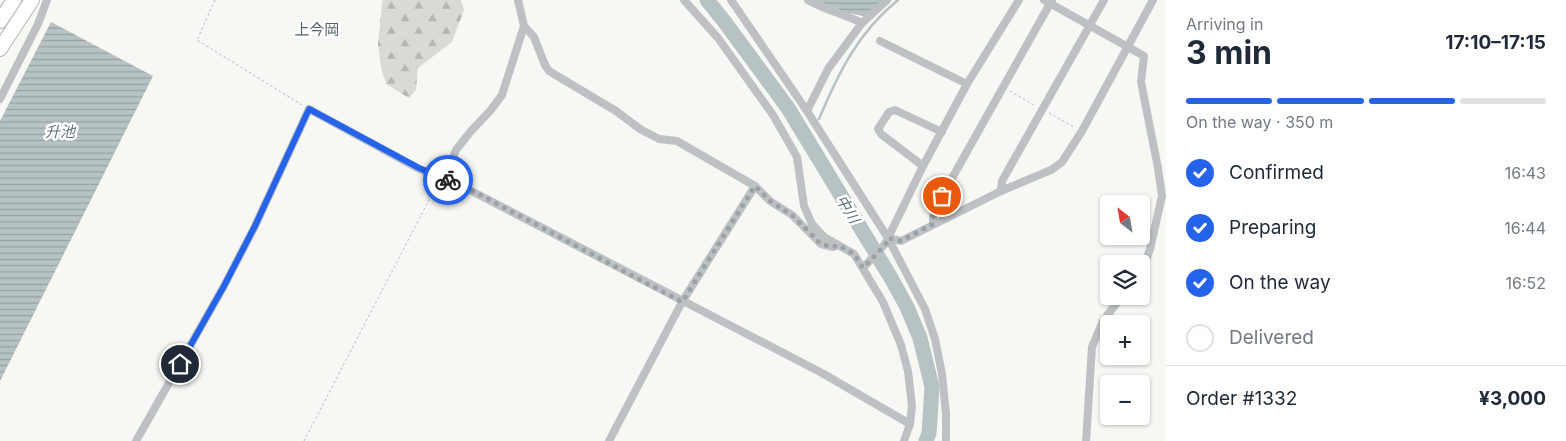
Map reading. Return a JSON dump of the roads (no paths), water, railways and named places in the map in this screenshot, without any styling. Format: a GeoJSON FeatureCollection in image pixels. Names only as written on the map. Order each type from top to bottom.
{"type":"FeatureCollection","features":[{"type":"Feature","properties":{"kind":"highway"},"geometry":{"type":"LineString","coordinates":[[0,21],[14,0]]}},
{"type":"Feature","properties":{"kind":"highway"},"geometry":{"type":"LineString","coordinates":[[0,49],[32,0]]}},
{"type":"Feature","properties":{"kind":"street"},"geometry":{"type":"LineString","coordinates":[[0,99],[38,24],[47,0]]}},
{"type":"Feature","properties":{"kind":"street"},"geometry":{"type":"LineString","coordinates":[[518,0],[524,26],[534,37],[549,71],[616,111],[640,129],[660,139],[677,141],[755,186],[770,201],[792,215],[821,244],[833,247],[838,245]]}},
{"type":"Feature","properties":{"kind":"street"},"geometry":{"type":"LineString","coordinates":[[684,0],[718,38],[773,115],[797,158],[804,206],[812,224],[824,236],[854,254],[865,266],[883,302],[902,345],[908,371],[912,406],[910,424],[904,441]]}},
{"type":"Feature","properties":{"kind":"street"},"geometry":{"type":"LineString","coordinates":[[731,0],[807,111],[887,241],[925,309],[935,340],[943,382],[946,441]]}},
{"type":"Feature","properties":{"kind":"street"},"geometry":{"type":"LineString","coordinates":[[808,0],[821,8],[862,23]]}},
{"type":"Feature","properties":{"kind":"street"},"geometry":{"type":"LineString","coordinates":[[807,111],[828,68],[862,23],[887,0]]}},
{"type":"Feature","properties":{"kind":"street"},"geometry":{"type":"LineString","coordinates":[[865,266],[887,241],[923,166],[967,84],[1019,0]]}},
{"type":"Feature","properties":{"kind":"street"},"geometry":{"type":"LineString","coordinates":[[1001,191],[1002,181],[1104,0]]}},
{"type":"Feature","properties":{"kind":"street"},"geometry":{"type":"LineString","coordinates":[[887,241],[901,241],[1001,191],[1051,170],[1062,162],[1082,131],[1153,0]]}},
{"type":"Feature","properties":{"kind":"street"},"geometry":{"type":"LineString","coordinates":[[933,224],[933,212],[1049,1],[1127,48],[1144,56],[1141,82],[1162,196],[1148,255]]}},
{"type":"Feature","properties":{"kind":"street"},"geometry":{"type":"LineString","coordinates":[[444,178],[456,150],[502,95],[524,26]]}},
{"type":"Feature","properties":{"kind":"street"},"geometry":{"type":"LineString","coordinates":[[880,41],[967,84]]}},
{"type":"Feature","properties":{"kind":"street"},"geometry":{"type":"LineString","coordinates":[[136,441],[224,286],[255,226],[309,109],[419,168],[456,182],[682,302],[822,373],[910,424]]}},
{"type":"Feature","properties":{"kind":"street"},"geometry":{"type":"LineString","coordinates":[[923,166],[881,134],[878,129],[889,112],[895,110],[942,132]]}},
{"type":"Feature","properties":{"kind":"street"},"geometry":{"type":"LineString","coordinates":[[1158,168],[1166,176]]}},
{"type":"Feature","properties":{"kind":"street"},"geometry":{"type":"LineString","coordinates":[[609,441],[682,302],[755,186]]}},
{"type":"Feature","properties":{"kind":"street"},"geometry":{"type":"LineString","coordinates":[[1086,441],[1092,347],[1103,321],[1115,305]]}},
{"type":"Feature","properties":{"kind":"water"},"geometry":{"type":"Polygon","coordinates":[[[815,0],[882,0],[864,16],[848,13],[815,0]]]}},
{"type":"Feature","properties":{"kind":"water","name":"升池"},"geometry":{"type":"Polygon","coordinates":[[[51,22],[153,76],[0,381],[0,121],[51,22]]]}},
{"type":"Feature","properties":{"kind":"waterway","name":"中川"},"geometry":{"type":"LineString","coordinates":[[707,0],[788,108],[907,307],[920,338],[932,387],[929,433],[926,441]]}},
{"type":"Feature","properties":{"kind":"waterway"},"geometry":{"type":"LineString","coordinates":[[819,119],[842,70],[860,40],[884,12],[898,0]]}},
{"type":"Feature","properties":{"kind":"waterway","name":"中川"},"geometry":{"type":"LineString","coordinates":[[809,142],[812,136]]}},
{"type":"Feature","properties":{"kind":"district","name":"上今岡"},"geometry":{"type":"Point","coordinates":[317,29]}}]}
